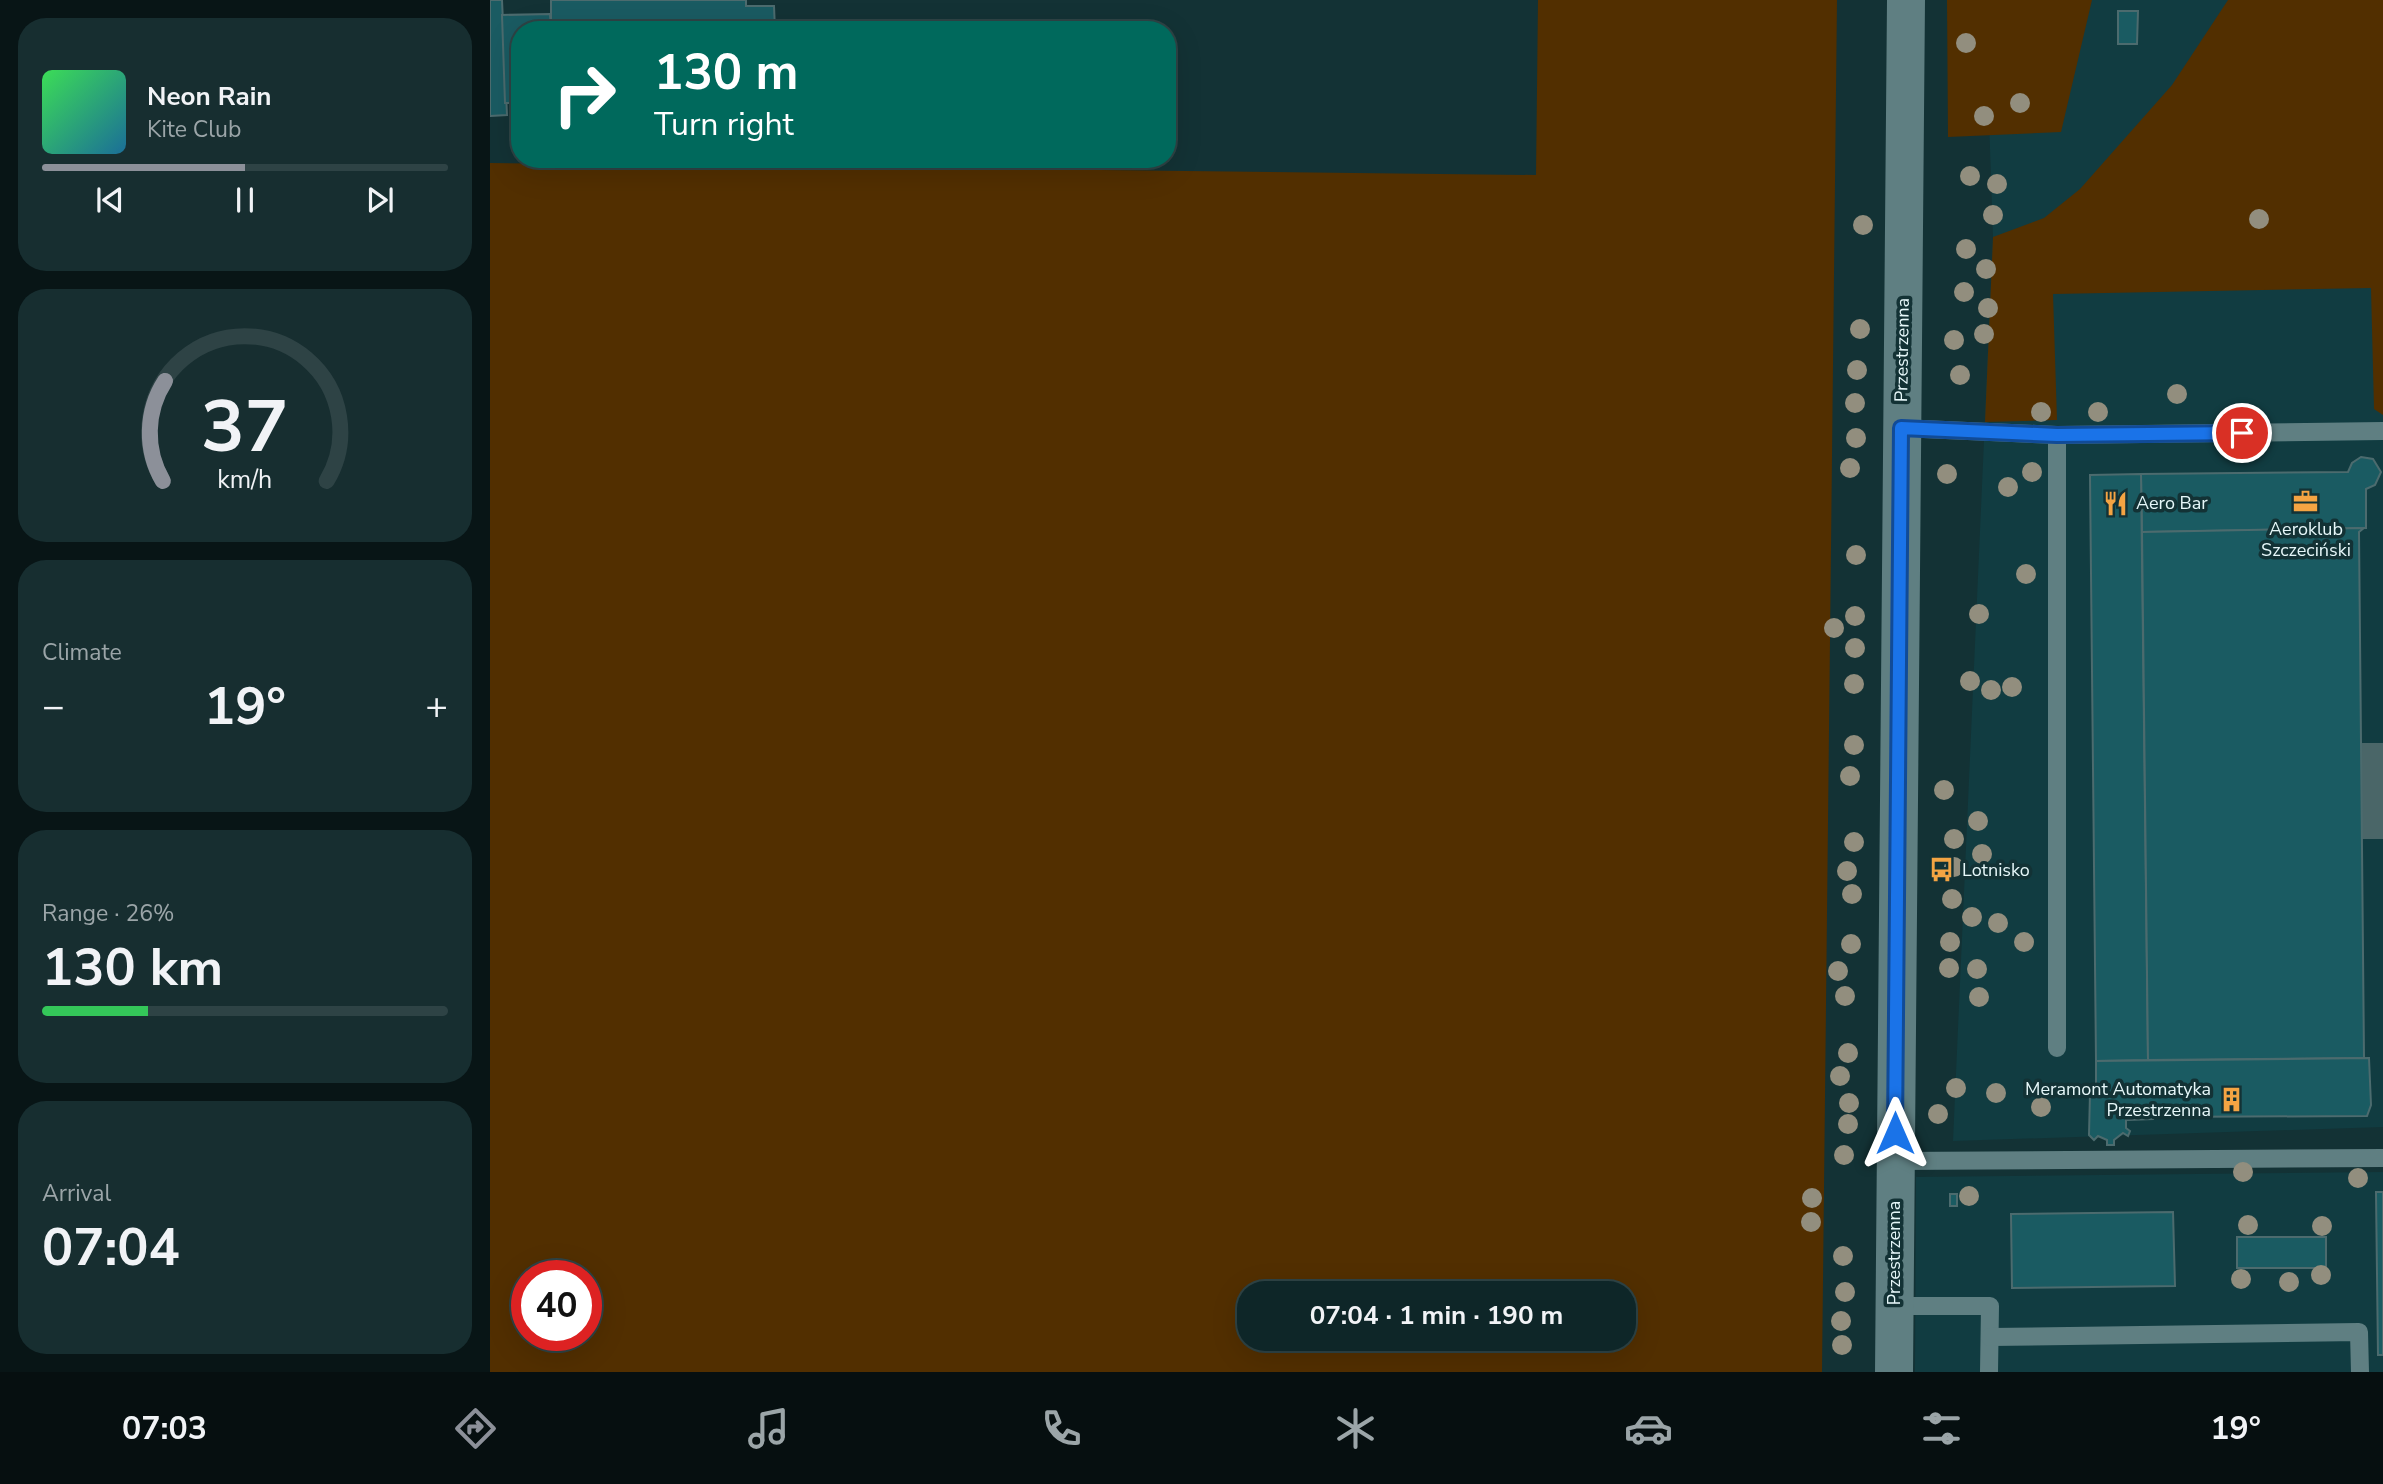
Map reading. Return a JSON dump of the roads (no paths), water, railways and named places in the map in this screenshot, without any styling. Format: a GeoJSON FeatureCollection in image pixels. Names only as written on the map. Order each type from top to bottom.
{"type":"FeatureCollection","features":[{"type":"Feature","properties":{"kind":"street","name":"Przestrzenna"},"geometry":{"type":"LineString","coordinates":[[1895,1372],[1894,1161],[1906,0]]}},
{"type":"Feature","properties":{"kind":"lane"},"geometry":{"type":"LineString","coordinates":[[1901,428],[2057,435],[2383,431]]}},
{"type":"Feature","properties":{"kind":"lane"},"geometry":{"type":"LineString","coordinates":[[2057,435],[2057,1048]]}},
{"type":"Feature","properties":{"kind":"lane"},"geometry":{"type":"LineString","coordinates":[[1894,1161],[2383,1158]]}},
{"type":"Feature","properties":{"kind":"lane"},"geometry":{"type":"LineString","coordinates":[[1895,1306],[1990,1306],[1989,1372]]}},
{"type":"Feature","properties":{"kind":"lane"},"geometry":{"type":"LineString","coordinates":[[1990,1338],[2359,1332],[2360,1372]]}},
{"type":"Feature","properties":{"kind":"place","name":"Aeroklub Szczeciński"},"geometry":{"type":"Point","coordinates":[2306,502]}},
{"type":"Feature","properties":{"kind":"place","name":"Aero Bar"},"geometry":{"type":"Point","coordinates":[2116,503]}},
{"type":"Feature","properties":{"kind":"place","name":"Lotnisko"},"geometry":{"type":"Point","coordinates":[1942,870]}},
{"type":"Feature","properties":{"kind":"place","name":"Meramont Automatyka Przestrzenna"},"geometry":{"type":"Point","coordinates":[2231,1099]}}]}
